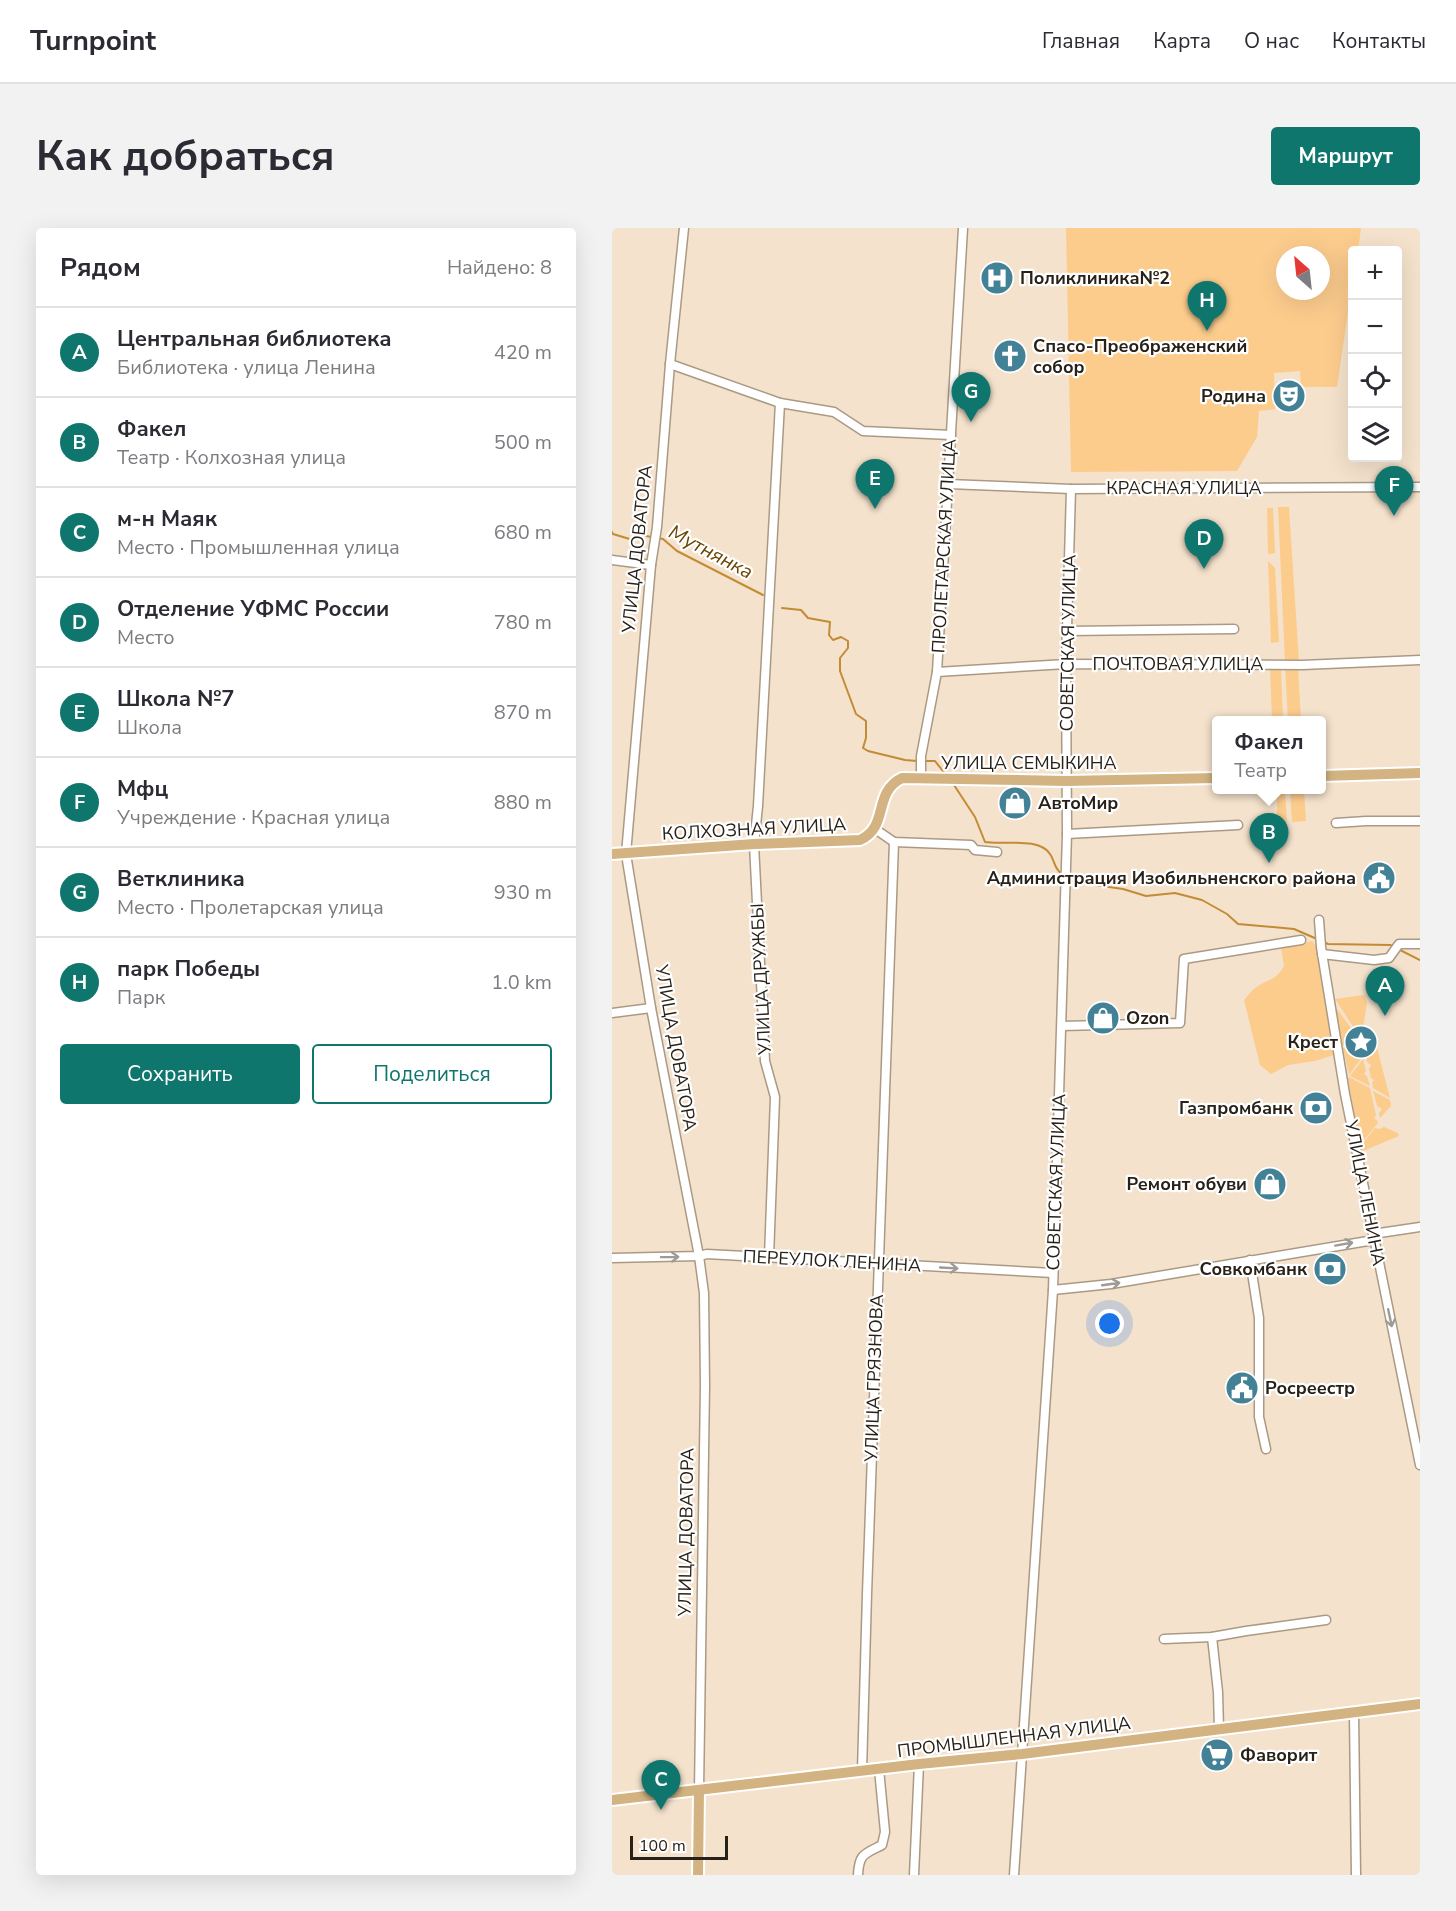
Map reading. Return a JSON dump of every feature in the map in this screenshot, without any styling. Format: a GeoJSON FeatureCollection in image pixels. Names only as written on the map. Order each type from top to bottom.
{"type":"FeatureCollection","features":[{"type":"Feature","properties":{"kind":"main road"},"geometry":{"type":"LineString","coordinates":[[1326,776],[1420,773]]}},
{"type":"Feature","properties":{"kind":"main road","name":"УЛИЦА СЕМЫКИНА"},"geometry":{"type":"LineString","coordinates":[[875,830],[889,787],[902,778],[1066,781],[1212,778]]}},
{"type":"Feature","properties":{"kind":"main road","name":"КОЛХОЗНАЯ УЛИЦА"},"geometry":{"type":"LineString","coordinates":[[612,854],[754,844],[860,840],[875,830]]}},
{"type":"Feature","properties":{"kind":"main road","name":"ПРОМЫШЛЕННАЯ УЛИЦА"},"geometry":{"type":"LineString","coordinates":[[612,1800],[1022,1754],[1420,1704]]}},
{"type":"Feature","properties":{"kind":"main road","name":"УЛИЦА ДОВАТОРА"},"geometry":{"type":"LineString","coordinates":[[698,1875],[699,1791]]}},
{"type":"Feature","properties":{"kind":"street","name":"УЛИЦА ДОВАТОРА"},"geometry":{"type":"LineString","coordinates":[[684,228],[626,854],[651,1008],[699,1256],[704,1293],[705,1384],[699,1791]]}},
{"type":"Feature","properties":{"kind":"street","name":"ПРОЛЕТАРСКАЯ УЛИЦА"},"geometry":{"type":"LineString","coordinates":[[921,778],[921,760],[937,672],[963,228]]}},
{"type":"Feature","properties":{"kind":"street"},"geometry":{"type":"LineString","coordinates":[[670,364],[780,403],[834,412],[863,431],[951,435]]}},
{"type":"Feature","properties":{"kind":"street","name":"УЛИЦА ДРУЖБЫ"},"geometry":{"type":"LineString","coordinates":[[769,1257],[775,1097],[765,1061],[754,844],[759,794],[780,403]]}},
{"type":"Feature","properties":{"kind":"street","name":"КРАСНАЯ УЛИЦА"},"geometry":{"type":"LineString","coordinates":[[948,484],[1071,489],[1420,487]]}},
{"type":"Feature","properties":{"kind":"street","name":"СОВЕТСКАЯ УЛИЦА"},"geometry":{"type":"LineString","coordinates":[[1014,1875],[1053,1290],[1066,890],[1066,664],[1071,489]]}},
{"type":"Feature","properties":{"kind":"street"},"geometry":{"type":"LineString","coordinates":[[612,560],[651,565]]}},
{"type":"Feature","properties":{"kind":"street"},"geometry":{"type":"LineString","coordinates":[[1067,631],[1234,629]]}},
{"type":"Feature","properties":{"kind":"street","name":"ПОЧТОВАЯ УЛИЦА"},"geometry":{"type":"LineString","coordinates":[[937,672],[1066,664],[1302,666],[1420,660]]}},
{"type":"Feature","properties":{"kind":"street"},"geometry":{"type":"LineString","coordinates":[[1336,823],[1420,821]]}},
{"type":"Feature","properties":{"kind":"street"},"geometry":{"type":"LineString","coordinates":[[1067,834],[1238,825]]}},
{"type":"Feature","properties":{"kind":"street"},"geometry":{"type":"LineString","coordinates":[[875,830],[894,842],[971,845],[975,850],[997,852]]}},
{"type":"Feature","properties":{"kind":"street","name":"УЛИЦА ГРЯЗНОВА"},"geometry":{"type":"LineString","coordinates":[[862,1771],[894,842]]}},
{"type":"Feature","properties":{"kind":"street","name":"УЛИЦА ЛЕНИНА"},"geometry":{"type":"LineString","coordinates":[[1319,920],[1321,951],[1345,1094],[1420,1465]]}},
{"type":"Feature","properties":{"kind":"street"},"geometry":{"type":"LineString","coordinates":[[1062,1026],[1180,1023],[1184,959],[1301,940]]}},
{"type":"Feature","properties":{"kind":"street"},"geometry":{"type":"LineString","coordinates":[[1321,951],[1374,960],[1389,957],[1399,944],[1420,944]]}},
{"type":"Feature","properties":{"kind":"street"},"geometry":{"type":"LineString","coordinates":[[612,1013],[651,1008]]}},
{"type":"Feature","properties":{"kind":"street"},"geometry":{"type":"LineString","coordinates":[[1053,1290],[1112,1284],[1420,1227]]}},
{"type":"Feature","properties":{"kind":"street","name":"ПЕРЕУЛОК ЛЕНИНА"},"geometry":{"type":"LineString","coordinates":[[612,1258],[707,1254],[1053,1273]]}},
{"type":"Feature","properties":{"kind":"street"},"geometry":{"type":"LineString","coordinates":[[1250,1260],[1259,1318],[1259,1417],[1266,1449]]}},
{"type":"Feature","properties":{"kind":"street"},"geometry":{"type":"LineString","coordinates":[[1164,1639],[1212,1637],[1326,1620]]}},
{"type":"Feature","properties":{"kind":"street"},"geometry":{"type":"LineString","coordinates":[[1212,1637],[1218,1692],[1219,1730]]}},
{"type":"Feature","properties":{"kind":"street"},"geometry":{"type":"LineString","coordinates":[[1353,1713],[1356,1875]]}},
{"type":"Feature","properties":{"kind":"street"},"geometry":{"type":"LineString","coordinates":[[914,1875],[919,1764]]}},
{"type":"Feature","properties":{"kind":"street"},"geometry":{"type":"LineString","coordinates":[[858,1875],[858,1863],[862,1854],[882,1845],[885,1832],[879,1769]]}},
{"type":"Feature","properties":{"kind":"shaded area"},"geometry":{"type":"Polygon","coordinates":[[[1066,228],[1361,228],[1359,246],[1348,246],[1348,312],[1337,387],[1301,387],[1300,371],[1274,373],[1275,409],[1259,411],[1257,437],[1237,471],[1071,472],[1066,228]]]}},
{"type":"Feature","properties":{"kind":"shaded area"},"geometry":{"type":"Polygon","coordinates":[[[1278,507],[1289,507],[1299,662],[1285,663],[1278,507]]]}},
{"type":"Feature","properties":{"kind":"shaded area"},"geometry":{"type":"Polygon","coordinates":[[[1267,508],[1273,508],[1275,553],[1268,554],[1267,508]]]}},
{"type":"Feature","properties":{"kind":"shaded area"},"geometry":{"type":"Polygon","coordinates":[[[1268,561],[1275,568],[1279,642],[1271,643],[1268,561]]]}},
{"type":"Feature","properties":{"kind":"shaded area"},"geometry":{"type":"Polygon","coordinates":[[[1281,667],[1283,716],[1272,716],[1270,668],[1281,667]]]}},
{"type":"Feature","properties":{"kind":"shaded area"},"geometry":{"type":"Polygon","coordinates":[[[1285,667],[1298,668],[1301,716],[1288,716],[1285,667]]]}},
{"type":"Feature","properties":{"kind":"shaded area"},"geometry":{"type":"Polygon","coordinates":[[[1285,794],[1287,822],[1277,823],[1277,796],[1275,795],[1285,794]]]}},
{"type":"Feature","properties":{"kind":"shaded area"},"geometry":{"type":"Polygon","coordinates":[[[1290,794],[1304,794],[1306,821],[1292,822],[1290,794]]]}},
{"type":"Feature","properties":{"kind":"shaded area"},"geometry":{"type":"Polygon","coordinates":[[[1312,941],[1317,947],[1334,1055],[1315,1061],[1288,1065],[1271,1074],[1260,1065],[1244,1000],[1255,988],[1281,971],[1284,966],[1281,948],[1312,941]]]}},
{"type":"Feature","properties":{"kind":"shaded area"},"geometry":{"type":"Polygon","coordinates":[[[1364,995],[1367,1003],[1362,1034],[1358,1034],[1335,999],[1364,995]]]}},
{"type":"Feature","properties":{"kind":"shaded area"},"geometry":{"type":"Polygon","coordinates":[[[1335,1006],[1356,1035],[1353,1043],[1342,1045],[1335,1006]]]}},
{"type":"Feature","properties":{"kind":"shaded area"},"geometry":{"type":"Polygon","coordinates":[[[1375,1040],[1390,1098],[1373,1088],[1374,1080],[1371,1078],[1369,1069],[1371,1065],[1367,1062],[1365,1050],[1369,1042],[1375,1040]]]}},
{"type":"Feature","properties":{"kind":"shaded area"},"geometry":{"type":"Polygon","coordinates":[[[1353,1045],[1356,1049],[1361,1050],[1363,1056],[1349,1075],[1343,1048],[1353,1045]]]}},
{"type":"Feature","properties":{"kind":"shaded area"},"geometry":{"type":"Polygon","coordinates":[[[1363,1059],[1366,1071],[1364,1074],[1370,1086],[1350,1076],[1363,1059]]]}},
{"type":"Feature","properties":{"kind":"shaded area"},"geometry":{"type":"Polygon","coordinates":[[[1349,1077],[1370,1088],[1376,1115],[1374,1118],[1378,1123],[1360,1145],[1348,1079],[1349,1077]]]}},
{"type":"Feature","properties":{"kind":"shaded area"},"geometry":{"type":"Polygon","coordinates":[[[1373,1091],[1390,1100],[1391,1106],[1380,1118],[1379,1113],[1382,1109],[1377,1106],[1373,1091]]]}},
{"type":"Feature","properties":{"kind":"shaded area"},"geometry":{"type":"Polygon","coordinates":[[[1384,1127],[1398,1133],[1399,1136],[1361,1150],[1360,1147],[1375,1128],[1384,1127]]]}},
{"type":"Feature","properties":{"kind":"waterway","name":"Мутнянка"},"geometry":{"type":"LineString","coordinates":[[612,532],[633,540],[640,535],[652,537]]}},
{"type":"Feature","properties":{"kind":"waterway","name":"Мутнянка"},"geometry":{"type":"LineString","coordinates":[[658,538],[663,539],[677,551],[763,595]]}},
{"type":"Feature","properties":{"kind":"waterway","name":"Мутнянка"},"geometry":{"type":"LineString","coordinates":[[782,608],[801,610],[808,618],[830,622],[829,635],[833,640],[841,637],[848,641],[848,648],[840,658],[840,671],[856,714],[866,721],[866,738],[863,748],[905,760],[917,761]]}},
{"type":"Feature","properties":{"kind":"waterway","name":"Мутнянка"},"geometry":{"type":"LineString","coordinates":[[923,761],[935,761],[946,775]]}},
{"type":"Feature","properties":{"kind":"waterway","name":"Мутнянка"},"geometry":{"type":"LineString","coordinates":[[952,782],[975,817],[985,842],[1038,845],[1050,854],[1057,870],[1062,874]]}},
{"type":"Feature","properties":{"kind":"waterway","name":"Мутнянка"},"geometry":{"type":"LineString","coordinates":[[1069,879],[1074,882],[1123,889],[1146,896],[1175,893],[1202,900],[1227,914],[1238,924],[1294,929],[1317,939]]}},
{"type":"Feature","properties":{"kind":"waterway","name":"Мутнянка"},"geometry":{"type":"LineString","coordinates":[[1322,941],[1328,944],[1393,946]]}},
{"type":"Feature","properties":{"kind":"waterway","name":"Мутнянка"},"geometry":{"type":"LineString","coordinates":[[1398,949],[1420,960]]}},
{"type":"Feature","properties":{"kind":"place","name":"Поликлиника№2"},"geometry":{"type":"Point","coordinates":[997,278]}},
{"type":"Feature","properties":{"kind":"place","name":"парк Победы"},"geometry":{"type":"Point","coordinates":[1207,331]}},
{"type":"Feature","properties":{"kind":"place","name":"Спасо-Преображенский собор"},"geometry":{"type":"Point","coordinates":[1010,356]}},
{"type":"Feature","properties":{"kind":"place","name":"Родина"},"geometry":{"type":"Point","coordinates":[1289,396]}},
{"type":"Feature","properties":{"kind":"place","name":"Ветклиника"},"geometry":{"type":"Point","coordinates":[971,422]}},
{"type":"Feature","properties":{"kind":"place","name":"Школа №7"},"geometry":{"type":"Point","coordinates":[875,509]}},
{"type":"Feature","properties":{"kind":"place","name":"Мфц"},"geometry":{"type":"Point","coordinates":[1394,516]}},
{"type":"Feature","properties":{"kind":"place","name":"Отделение УФМС России"},"geometry":{"type":"Point","coordinates":[1204,569]}},
{"type":"Feature","properties":{"kind":"place","name":"АвтоМир"},"geometry":{"type":"Point","coordinates":[1015,803]}},
{"type":"Feature","properties":{"kind":"place","name":"Факел"},"geometry":{"type":"Point","coordinates":[1269,863]}},
{"type":"Feature","properties":{"kind":"place","name":"Администрация Изобильненского района"},"geometry":{"type":"Point","coordinates":[1379,878]}},
{"type":"Feature","properties":{"kind":"place","name":"Центральная библиотека"},"geometry":{"type":"Point","coordinates":[1385,1016]}},
{"type":"Feature","properties":{"kind":"place","name":"Ozon"},"geometry":{"type":"Point","coordinates":[1103,1018]}},
{"type":"Feature","properties":{"kind":"place","name":"Крест"},"geometry":{"type":"Point","coordinates":[1361,1042]}},
{"type":"Feature","properties":{"kind":"place","name":"Газпромбанк"},"geometry":{"type":"Point","coordinates":[1316,1108]}},
{"type":"Feature","properties":{"kind":"place","name":"Ремонт обуви"},"geometry":{"type":"Point","coordinates":[1270,1184]}},
{"type":"Feature","properties":{"kind":"place","name":"Совкомбанк"},"geometry":{"type":"Point","coordinates":[1330,1269]}},
{"type":"Feature","properties":{"kind":"place","name":"Росреестр"},"geometry":{"type":"Point","coordinates":[1242,1388]}},
{"type":"Feature","properties":{"kind":"place","name":"Фаворит"},"geometry":{"type":"Point","coordinates":[1217,1755]}},
{"type":"Feature","properties":{"kind":"place","name":"м-н Маяк"},"geometry":{"type":"Point","coordinates":[661,1810]}}]}
